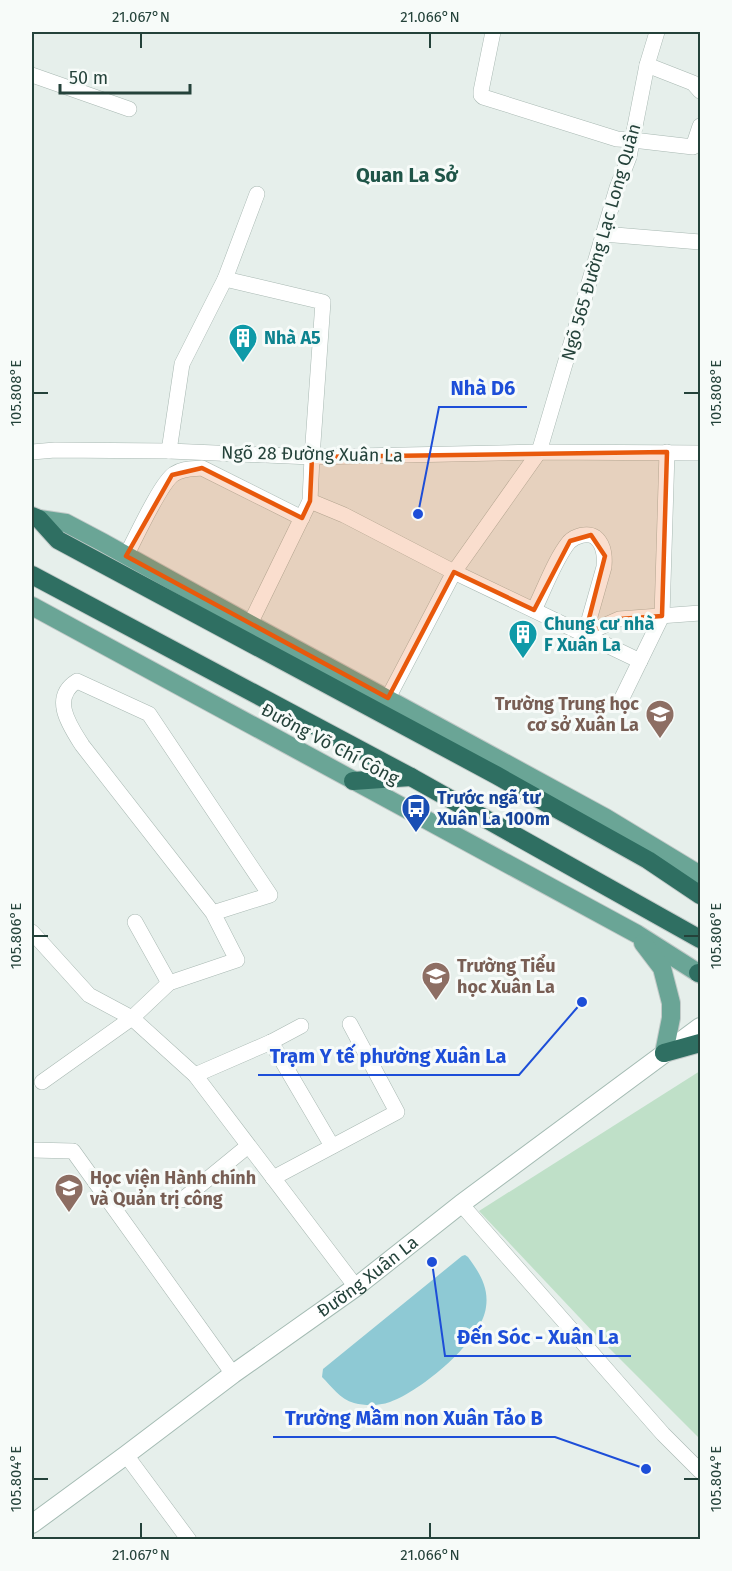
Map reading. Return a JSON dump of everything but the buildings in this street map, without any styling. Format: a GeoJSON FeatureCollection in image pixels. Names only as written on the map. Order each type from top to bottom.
{"type":"FeatureCollection","features":[{"type":"Feature","properties":{"kind":"highway"},"geometry":{"type":"LineString","coordinates":[[35,518],[58,540],[506,781],[648,860],[700,895]]}},
{"type":"Feature","properties":{"kind":"highway","name":"Đường Võ Chí Công"},"geometry":{"type":"LineString","coordinates":[[32,575],[411,777],[700,939]]}},
{"type":"Feature","properties":{"kind":"highway"},"geometry":{"type":"LineString","coordinates":[[354,781],[411,777]]}},
{"type":"Feature","properties":{"kind":"highway"},"geometry":{"type":"LineString","coordinates":[[664,1053],[700,1043]]}},
{"type":"Feature","properties":{"kind":"main road"},"geometry":{"type":"LineString","coordinates":[[35,518],[66,523],[606,818],[700,875]]}},
{"type":"Feature","properties":{"kind":"main road","name":"Đường Võ Chí Công"},"geometry":{"type":"LineString","coordinates":[[32,606],[637,934],[700,973]]}},
{"type":"Feature","properties":{"kind":"main road"},"geometry":{"type":"LineString","coordinates":[[637,934],[662,968],[671,1003],[671,1018],[664,1053]]}},
{"type":"Feature","properties":{"kind":"street"},"geometry":{"type":"LineString","coordinates":[[493,32],[481,91],[483,97],[617,139],[693,147],[700,126]]}},
{"type":"Feature","properties":{"kind":"street","name":"Ngõ 565 Đường Lạc Long Quân"},"geometry":{"type":"LineString","coordinates":[[388,698],[454,572],[539,452],[617,188],[629,157],[646,65],[657,32]]}},
{"type":"Feature","properties":{"kind":"street"},"geometry":{"type":"LineString","coordinates":[[646,65],[693,83],[700,90]]}},
{"type":"Feature","properties":{"kind":"street"},"geometry":{"type":"LineString","coordinates":[[32,75],[129,109]]}},
{"type":"Feature","properties":{"kind":"street"},"geometry":{"type":"LineString","coordinates":[[170,451],[182,364],[225,279],[257,194]]}},
{"type":"Feature","properties":{"kind":"street"},"geometry":{"type":"LineString","coordinates":[[603,234],[700,242]]}},
{"type":"Feature","properties":{"kind":"street"},"geometry":{"type":"LineString","coordinates":[[225,279],[323,302],[310,501],[250,624]]}},
{"type":"Feature","properties":{"kind":"street","name":"Ngõ 28 Đường Xuân La"},"geometry":{"type":"LineString","coordinates":[[32,452],[55,450],[170,451],[312,457],[539,452],[700,453]]}},
{"type":"Feature","properties":{"kind":"street"},"geometry":{"type":"LineString","coordinates":[[620,702],[662,616],[666,452]]}},
{"type":"Feature","properties":{"kind":"street"},"geometry":{"type":"LineString","coordinates":[[126,556],[155,500],[172,475],[185,469],[202,468],[302,518]]}},
{"type":"Feature","properties":{"kind":"street"},"geometry":{"type":"LineString","coordinates":[[310,501],[344,515],[454,572],[640,661]]}},
{"type":"Feature","properties":{"kind":"street"},"geometry":{"type":"LineString","coordinates":[[534,610],[570,541],[580,535],[591,535],[598,539],[605,556],[585,634]]}},
{"type":"Feature","properties":{"kind":"street"},"geometry":{"type":"LineString","coordinates":[[585,634],[619,619],[700,613]]}},
{"type":"Feature","properties":{"kind":"street"},"geometry":{"type":"LineString","coordinates":[[42,1082],[132,1018],[169,983],[237,960],[213,913],[81,745],[64,713],[63,701],[66,691],[77,681],[149,714],[270,894],[213,913]]}},
{"type":"Feature","properties":{"kind":"street"},"geometry":{"type":"LineString","coordinates":[[135,922],[169,983]]}},
{"type":"Feature","properties":{"kind":"street"},"geometry":{"type":"LineString","coordinates":[[32,932],[89,995],[132,1018],[195,1075],[356,1287]]}},
{"type":"Feature","properties":{"kind":"street"},"geometry":{"type":"LineString","coordinates":[[273,1178],[397,1112],[350,1024]]}},
{"type":"Feature","properties":{"kind":"street"},"geometry":{"type":"LineString","coordinates":[[195,1075],[271,1042],[301,1026]]}},
{"type":"Feature","properties":{"kind":"street","name":"Đường Xuân La"},"geometry":{"type":"LineString","coordinates":[[32,1524],[233,1374],[356,1287],[461,1204],[700,1027]]}},
{"type":"Feature","properties":{"kind":"street"},"geometry":{"type":"LineString","coordinates":[[271,1042],[332,1146]]}},
{"type":"Feature","properties":{"kind":"street"},"geometry":{"type":"LineString","coordinates":[[182,1200],[248,1146]]}},
{"type":"Feature","properties":{"kind":"street"},"geometry":{"type":"LineString","coordinates":[[32,1150],[73,1151],[233,1374]]}},
{"type":"Feature","properties":{"kind":"street"},"geometry":{"type":"LineString","coordinates":[[461,1204],[663,1434],[700,1471]]}},
{"type":"Feature","properties":{"kind":"street"},"geometry":{"type":"LineString","coordinates":[[126,1455],[189,1539]]}},
{"type":"Feature","properties":{"kind":"highlighted area"},"geometry":{"type":"Polygon","coordinates":[[[667,452],[662,616],[619,619],[585,634],[605,556],[591,535],[570,541],[534,610],[454,572],[388,698],[126,556],[172,475],[202,468],[302,518],[310,501],[312,457],[667,452]]]}},
{"type":"Feature","properties":{"kind":"green space"},"geometry":{"type":"Polygon","coordinates":[[[700,1071],[700,1439],[595,1334],[479,1211],[700,1071]]]}},
{"type":"Feature","properties":{"kind":"water"},"geometry":{"type":"Polygon","coordinates":[[[465,1255],[482,1280],[487,1300],[482,1320],[474,1335],[462,1349],[433,1376],[390,1402],[376,1405],[358,1404],[344,1399],[336,1392],[322,1377],[323,1369],[465,1255]]]}},
{"type":"Feature","properties":{"kind":"place","name":"Nhà A5"},"geometry":{"type":"Point","coordinates":[243,364]}},
{"type":"Feature","properties":{"kind":"place","name":"Nhà D6"},"geometry":{"type":"Point","coordinates":[418,514]}},
{"type":"Feature","properties":{"kind":"place","name":"Chung cư nhà F Xuân La"},"geometry":{"type":"Point","coordinates":[523,660]}},
{"type":"Feature","properties":{"kind":"place","name":"Trường Trung học cơ sở Xuân La"},"geometry":{"type":"Point","coordinates":[660,740]}},
{"type":"Feature","properties":{"kind":"place","name":"Trước ngã tư Xuân La 100m"},"geometry":{"type":"Point","coordinates":[416,834]}},
{"type":"Feature","properties":{"kind":"place","name":"Trường Tiểu học Xuân La"},"geometry":{"type":"Point","coordinates":[436,1002]}},
{"type":"Feature","properties":{"kind":"place","name":"Trạm Y tế phường Xuân La"},"geometry":{"type":"Point","coordinates":[582,1002]}},
{"type":"Feature","properties":{"kind":"place","name":"Học viện Hành chính và Quản trị công"},"geometry":{"type":"Point","coordinates":[69,1214]}},
{"type":"Feature","properties":{"kind":"place","name":"Đến Sóc - Xuân La"},"geometry":{"type":"Point","coordinates":[432,1262]}},
{"type":"Feature","properties":{"kind":"place","name":"Trường Mầm non Xuân Tảo B"},"geometry":{"type":"Point","coordinates":[646,1469]}},
{"type":"Feature","properties":{"kind":"district","name":"Quan La Sở"},"geometry":{"type":"Point","coordinates":[407,175]}}]}
